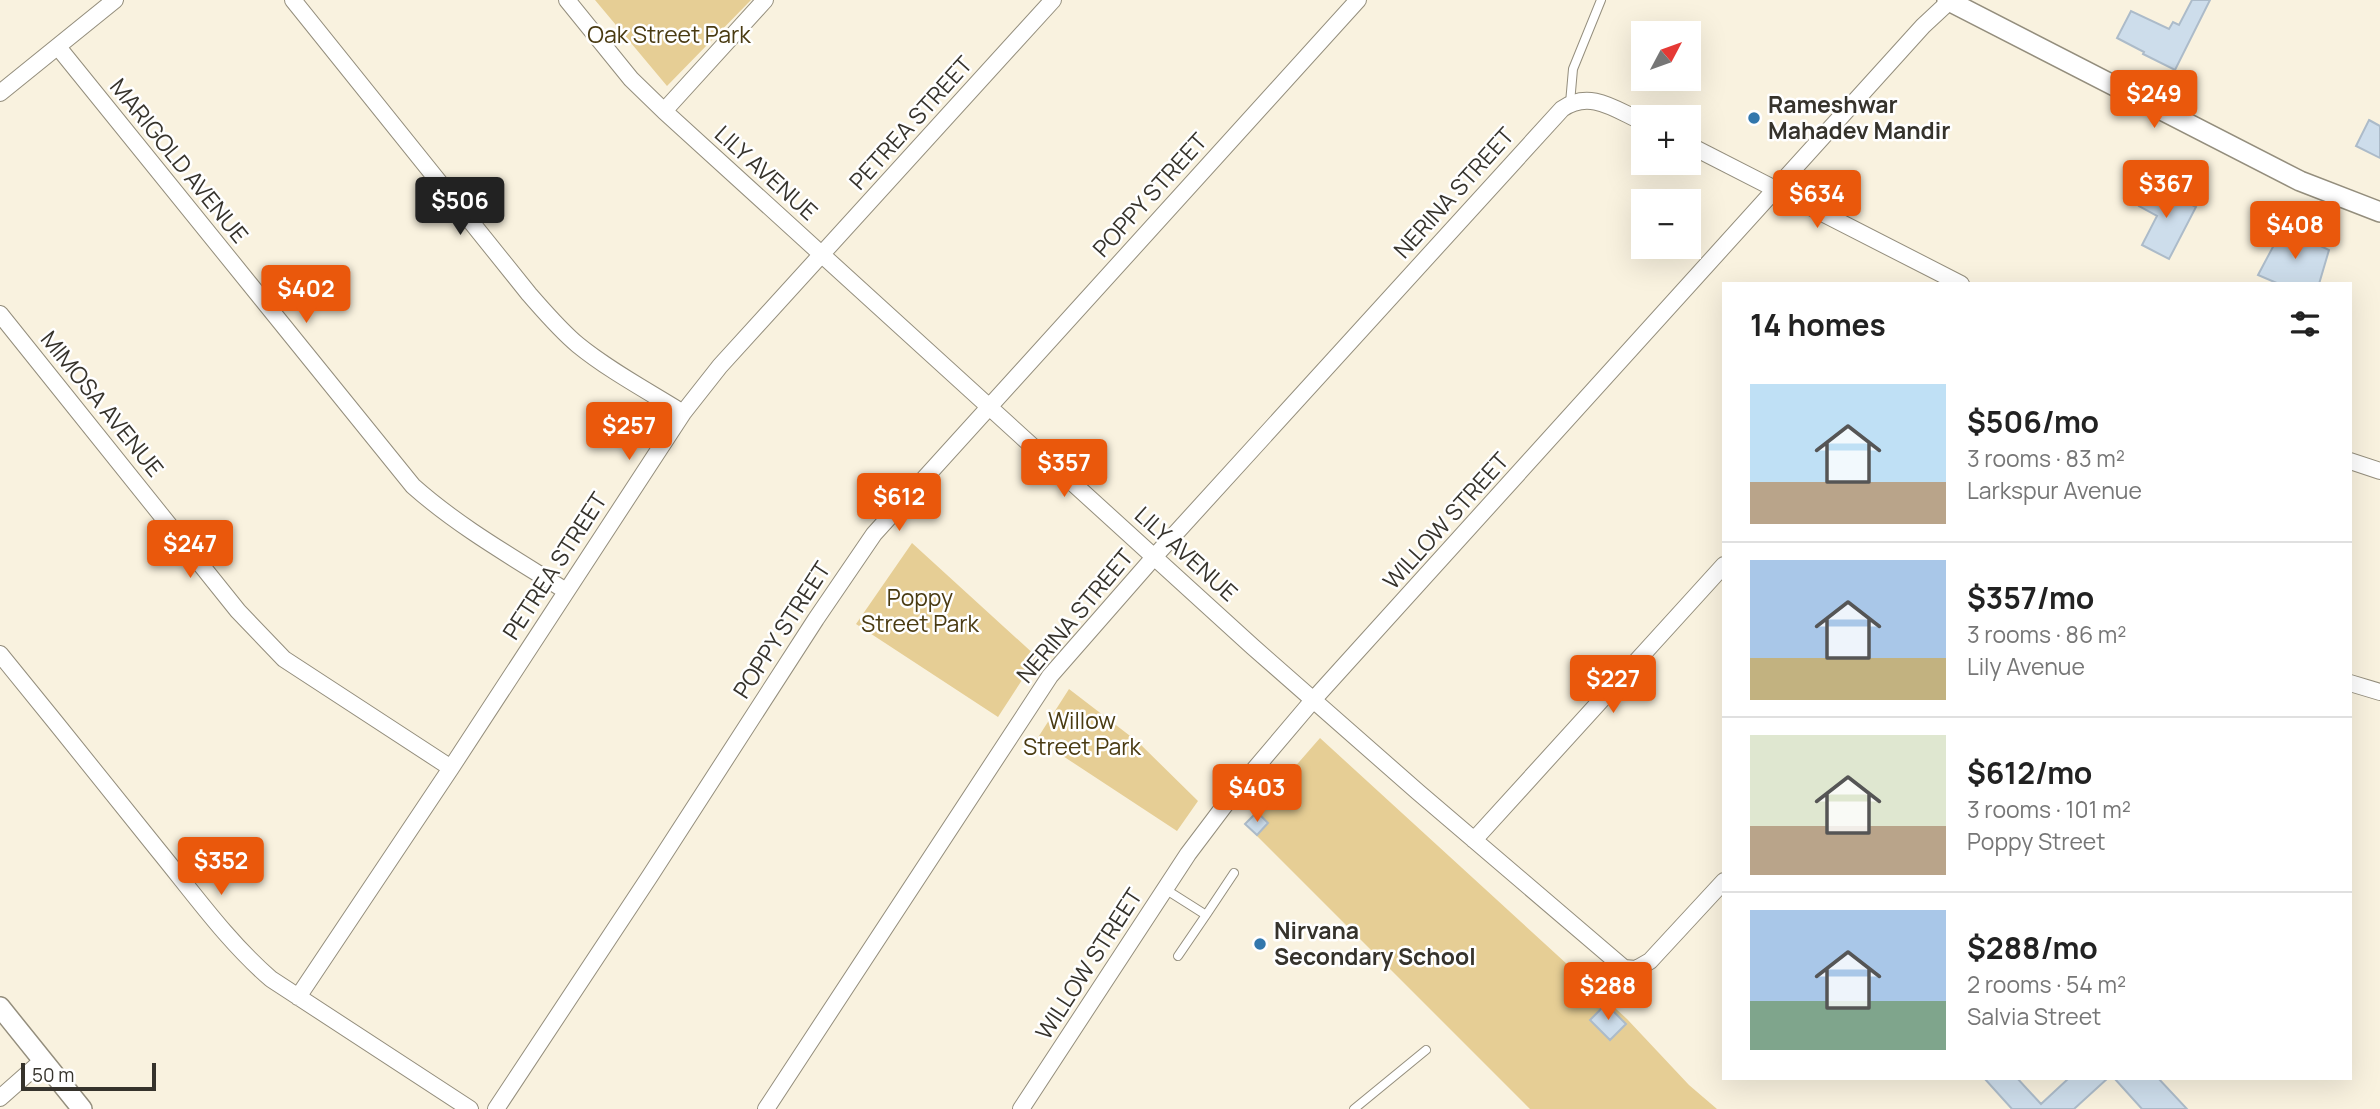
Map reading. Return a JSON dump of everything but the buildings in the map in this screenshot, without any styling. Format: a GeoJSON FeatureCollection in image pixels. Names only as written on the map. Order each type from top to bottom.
{"type":"FeatureCollection","features":[{"type":"Feature","properties":{"kind":"street"},"geometry":{"type":"LineString","coordinates":[[0,93],[115,0]]}},
{"type":"Feature","properties":{"kind":"street"},"geometry":{"type":"LineString","coordinates":[[293,0],[558,326],[602,362],[683,412]]}},
{"type":"Feature","properties":{"kind":"street","name":"LILY AVENUE"},"geometry":{"type":"LineString","coordinates":[[567,0],[631,79],[664,111],[988,407],[1314,699],[1624,968],[1636,969],[1643,966],[1722,883]]}},
{"type":"Feature","properties":{"kind":"street"},"geometry":{"type":"LineString","coordinates":[[664,111],[765,0]]}},
{"type":"Feature","properties":{"kind":"street","name":"PETREA STREET"},"geometry":{"type":"LineString","coordinates":[[298,997],[683,412],[720,366],[1053,0]]}},
{"type":"Feature","properties":{"kind":"street","name":"POPPY STREET"},"geometry":{"type":"LineString","coordinates":[[496,1109],[874,534],[1358,0]]}},
{"type":"Feature","properties":{"kind":"street"},"geometry":{"type":"LineString","coordinates":[[1949,1],[2300,181],[2380,212]]}},
{"type":"Feature","properties":{"kind":"street","name":"WILLOW STREET"},"geometry":{"type":"LineString","coordinates":[[1021,1109],[1211,822],[1314,699],[1923,26],[1949,1]]}},
{"type":"Feature","properties":{"kind":"street","name":"MARIGOLD AVENUE"},"geometry":{"type":"LineString","coordinates":[[58,47],[413,486],[463,525],[566,591]]}},
{"type":"Feature","properties":{"kind":"street"},"geometry":{"type":"LineString","coordinates":[[1570,103],[1589,100],[1631,117]]}},
{"type":"Feature","properties":{"kind":"street","name":"NERINA STREET"},"geometry":{"type":"LineString","coordinates":[[766,1109],[1050,676],[1155,556],[1552,119],[1570,103]]}},
{"type":"Feature","properties":{"kind":"street"},"geometry":{"type":"LineString","coordinates":[[1701,151],[1957,282]]}},
{"type":"Feature","properties":{"kind":"street","name":"MIMOSA AVENUE"},"geometry":{"type":"LineString","coordinates":[[0,314],[266,643],[309,677],[451,768]]}},
{"type":"Feature","properties":{"kind":"street"},"geometry":{"type":"LineString","coordinates":[[2352,462],[2380,471]]}},
{"type":"Feature","properties":{"kind":"street"},"geometry":{"type":"LineString","coordinates":[[1474,840],[1722,567]]}},
{"type":"Feature","properties":{"kind":"street"},"geometry":{"type":"LineString","coordinates":[[0,654],[243,953],[271,979],[470,1109]]}},
{"type":"Feature","properties":{"kind":"street"},"geometry":{"type":"LineString","coordinates":[[2352,684],[2380,692]]}},
{"type":"Feature","properties":{"kind":"street"},"geometry":{"type":"LineString","coordinates":[[0,1007],[82,1109]]}},
{"type":"Feature","properties":{"kind":"street"},"geometry":{"type":"LineString","coordinates":[[0,1098],[43,1060]]}},
{"type":"Feature","properties":{"kind":"lane"},"geometry":{"type":"LineString","coordinates":[[1570,103],[1573,69],[1601,0]]}},
{"type":"Feature","properties":{"kind":"lane"},"geometry":{"type":"LineString","coordinates":[[1178,956],[1234,873]]}},
{"type":"Feature","properties":{"kind":"lane"},"geometry":{"type":"LineString","coordinates":[[1165,889],[1206,915]]}},
{"type":"Feature","properties":{"kind":"lane"},"geometry":{"type":"LineString","coordinates":[[1354,1109],[1426,1050]]}},
{"type":"Feature","properties":{"kind":"green space","name":"Oak Street Park"},"geometry":{"type":"Polygon","coordinates":[[[595,0],[751,0],[667,86],[595,0]]]}},
{"type":"Feature","properties":{"kind":"green space","name":"Poppy Street Park"},"geometry":{"type":"Polygon","coordinates":[[[912,543],[1037,657],[998,717],[856,624],[912,543]]]}},
{"type":"Feature","properties":{"kind":"green space","name":"Willow Street Park"},"geometry":{"type":"Polygon","coordinates":[[[1069,689],[1138,742],[1198,801],[1177,831],[1037,739],[1069,689]]]}},
{"type":"Feature","properties":{"kind":"green space"},"geometry":{"type":"Polygon","coordinates":[[[1320,738],[1627,1019],[1689,1085],[1717,1109],[1530,1109],[1245,824],[1320,738]]]}},
{"type":"Feature","properties":{"kind":"place","name":"Rameshwar Mahadev Mandir"},"geometry":{"type":"Point","coordinates":[1754,118]}},
{"type":"Feature","properties":{"kind":"place","name":"Nirvana Secondary School"},"geometry":{"type":"Point","coordinates":[1260,944]}}]}
